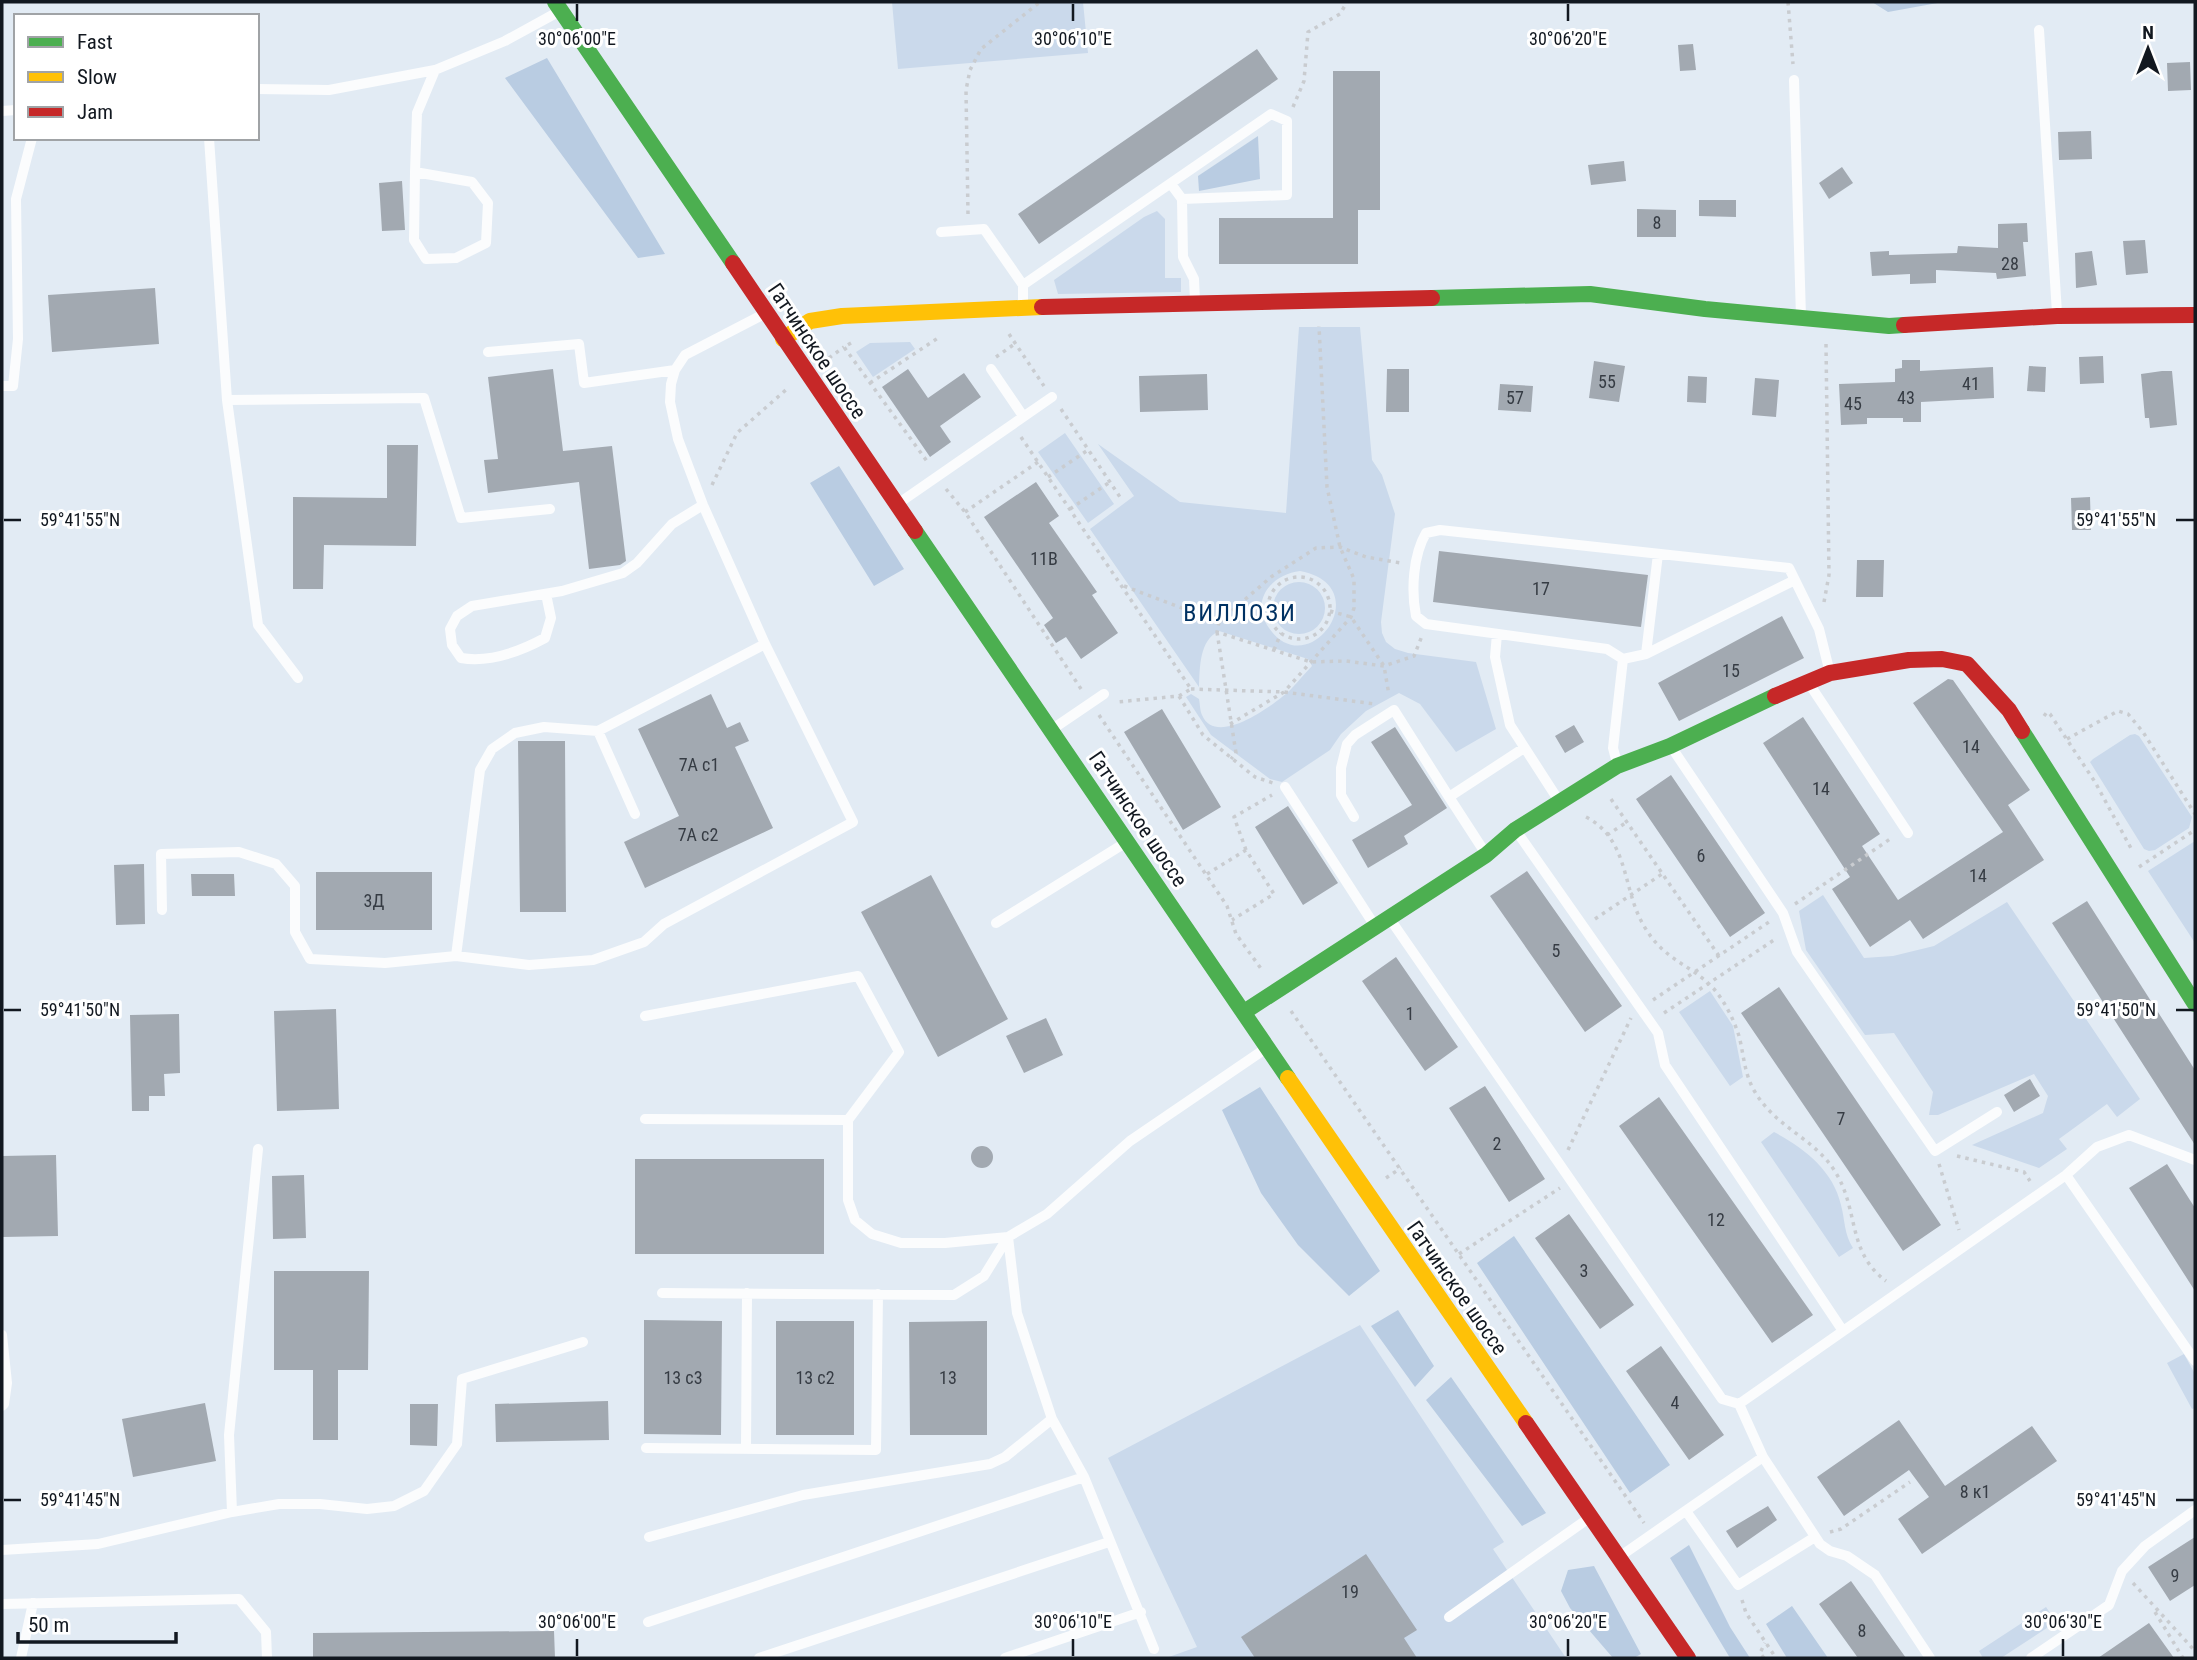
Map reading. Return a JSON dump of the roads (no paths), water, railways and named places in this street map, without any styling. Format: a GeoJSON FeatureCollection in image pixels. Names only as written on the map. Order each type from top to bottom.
{"type":"FeatureCollection","features":[{"type":"Feature","properties":{"kind":"street","name":"Гатчинское шоссе"},"geometry":{"type":"LineString","coordinates":[[558,6],[1436,1296],[1688,1658]]}},
{"type":"Feature","properties":{"kind":"street"},"geometry":{"type":"LineString","coordinates":[[783,339],[810,321],[842,316],[1024,307],[1590,294],[1801,319],[1889,326],[2057,316],[2195,315]]}},
{"type":"Feature","properties":{"kind":"street"},"geometry":{"type":"LineString","coordinates":[[1244,1012],[1486,855],[1516,830],[1617,766],[1670,746],[1765,700],[1830,673],[1909,660],[1942,659],[1967,664],[2010,710],[2195,1004]]}},
{"type":"Feature","properties":{"kind":"lane"},"geometry":{"type":"LineString","coordinates":[[259,89],[329,90],[435,70],[505,41],[558,6]]}},
{"type":"Feature","properties":{"kind":"lane"},"geometry":{"type":"LineString","coordinates":[[2039,30],[2057,316]]}},
{"type":"Feature","properties":{"kind":"lane"},"geometry":{"type":"LineString","coordinates":[[415,172],[472,182],[488,203],[486,243],[456,258],[426,259],[414,240],[415,172],[417,113],[435,70]]}},
{"type":"Feature","properties":{"kind":"lane"},"geometry":{"type":"LineString","coordinates":[[1794,80],[1801,319]]}},
{"type":"Feature","properties":{"kind":"lane"},"geometry":{"type":"LineString","coordinates":[[1023,285],[1271,114],[1287,121],[1287,195],[1182,199]]}},
{"type":"Feature","properties":{"kind":"lane"},"geometry":{"type":"LineString","coordinates":[[2,386],[13,386],[18,340],[16,199],[31,140]]}},
{"type":"Feature","properties":{"kind":"lane"},"geometry":{"type":"LineString","coordinates":[[209,140],[227,400],[258,625],[298,678]]}},
{"type":"Feature","properties":{"kind":"lane"},"geometry":{"type":"LineString","coordinates":[[1171,184],[1182,199],[1183,257],[1194,279],[1195,303]]}},
{"type":"Feature","properties":{"kind":"lane"},"geometry":{"type":"LineString","coordinates":[[941,232],[984,229],[1023,285],[1024,307]]}},
{"type":"Feature","properties":{"kind":"lane"},"geometry":{"type":"LineString","coordinates":[[162,910],[161,855],[239,852],[276,864],[295,886],[295,932],[310,959],[385,963],[456,956],[529,965],[593,960],[644,942],[664,924],[853,822],[765,644],[703,505],[678,439],[670,402],[675,370],[685,355],[766,313]]}},
{"type":"Feature","properties":{"kind":"lane"},"geometry":{"type":"LineString","coordinates":[[488,352],[579,344],[584,383],[675,370]]}},
{"type":"Feature","properties":{"kind":"lane"},"geometry":{"type":"LineString","coordinates":[[991,369],[1023,416]]}},
{"type":"Feature","properties":{"kind":"lane"},"geometry":{"type":"LineString","coordinates":[[897,504],[1052,397]]}},
{"type":"Feature","properties":{"kind":"lane"},"geometry":{"type":"LineString","coordinates":[[227,400],[424,398],[461,518],[550,509]]}},
{"type":"Feature","properties":{"kind":"lane"},"geometry":{"type":"LineString","coordinates":[[546,594],[551,618],[545,638],[521,651],[476,660],[461,658],[452,645],[450,629],[453,622],[457,616],[472,607],[546,594],[624,573],[637,564],[673,524],[703,505]]}},
{"type":"Feature","properties":{"kind":"lane"},"geometry":{"type":"LineString","coordinates":[[1795,580],[1646,654],[1623,659],[1607,649],[1426,624],[1416,616],[1413,600],[1419,545],[1426,533],[1440,530],[1789,568],[1795,580],[1819,629],[1830,673]]}},
{"type":"Feature","properties":{"kind":"lane"},"geometry":{"type":"LineString","coordinates":[[1646,654],[1658,554]]}},
{"type":"Feature","properties":{"kind":"lane"},"geometry":{"type":"LineString","coordinates":[[1497,634],[1495,657],[1510,725],[1560,803]]}},
{"type":"Feature","properties":{"kind":"lane"},"geometry":{"type":"LineString","coordinates":[[456,956],[480,770],[492,749],[515,733],[544,727],[598,731],[765,644]]}},
{"type":"Feature","properties":{"kind":"lane"},"geometry":{"type":"LineString","coordinates":[[1617,766],[1613,748],[1623,659]]}},
{"type":"Feature","properties":{"kind":"lane"},"geometry":{"type":"LineString","coordinates":[[1809,683],[1907,830]]}},
{"type":"Feature","properties":{"kind":"lane"},"geometry":{"type":"LineString","coordinates":[[1051,730],[1090,703],[1107,698]]}},
{"type":"Feature","properties":{"kind":"lane"},"geometry":{"type":"LineString","coordinates":[[1354,817],[1340,795],[1341,768],[1348,744],[1355,734],[1392,708],[1486,855]]}},
{"type":"Feature","properties":{"kind":"lane"},"geometry":{"type":"LineString","coordinates":[[598,731],[635,814]]}},
{"type":"Feature","properties":{"kind":"lane"},"geometry":{"type":"LineString","coordinates":[[1670,746],[1783,913],[1797,952],[1935,1151],[1997,1112]]}},
{"type":"Feature","properties":{"kind":"lane"},"geometry":{"type":"LineString","coordinates":[[1449,797],[1524,748]]}},
{"type":"Feature","properties":{"kind":"lane"},"geometry":{"type":"LineString","coordinates":[[1285,787],[1560,1167],[1722,1399],[1739,1404],[1763,1457],[1815,1537],[1825,1549],[1847,1556],[1875,1575],[1930,1658]]}},
{"type":"Feature","properties":{"kind":"lane"},"geometry":{"type":"LineString","coordinates":[[1516,830],[1651,1022],[1658,1033],[1665,1065],[1843,1331]]}},
{"type":"Feature","properties":{"kind":"lane"},"geometry":{"type":"LineString","coordinates":[[996,923],[1127,841]]}},
{"type":"Feature","properties":{"kind":"lane"},"geometry":{"type":"LineString","coordinates":[[645,1016],[858,976],[899,1052],[848,1120],[848,1200],[855,1220],[872,1234],[901,1243],[945,1243],[1008,1237],[1047,1214],[1130,1141],[1267,1047]]}},
{"type":"Feature","properties":{"kind":"lane"},"geometry":{"type":"LineString","coordinates":[[645,1119],[848,1120]]}},
{"type":"Feature","properties":{"kind":"lane"},"geometry":{"type":"LineString","coordinates":[[1739,1404],[2040,1194],[2097,1147],[2129,1135],[2195,1160]]}},
{"type":"Feature","properties":{"kind":"lane"},"geometry":{"type":"LineString","coordinates":[[232,1512],[229,1436],[258,1149]]}},
{"type":"Feature","properties":{"kind":"lane"},"geometry":{"type":"LineString","coordinates":[[2066,1175],[2195,1362]]}},
{"type":"Feature","properties":{"kind":"lane"},"geometry":{"type":"LineString","coordinates":[[662,1293],[954,1295],[984,1276],[1008,1237]]}},
{"type":"Feature","properties":{"kind":"lane"},"geometry":{"type":"LineString","coordinates":[[1008,1237],[1017,1313],[1052,1419],[1084,1477],[1154,1649]]}},
{"type":"Feature","properties":{"kind":"lane"},"geometry":{"type":"LineString","coordinates":[[746,1449],[747,1293]]}},
{"type":"Feature","properties":{"kind":"lane"},"geometry":{"type":"LineString","coordinates":[[646,1448],[876,1450],[877,1294]]}},
{"type":"Feature","properties":{"kind":"lane"},"geometry":{"type":"LineString","coordinates":[[2,1335],[8,1383],[2,1406]]}},
{"type":"Feature","properties":{"kind":"lane"},"geometry":{"type":"LineString","coordinates":[[2,1550],[97,1544],[232,1512],[279,1504],[320,1504],[367,1509],[394,1506],[425,1491],[457,1444],[462,1379],[583,1342]]}},
{"type":"Feature","properties":{"kind":"lane"},"geometry":{"type":"LineString","coordinates":[[649,1537],[803,1495],[990,1464],[1005,1457],[1052,1419]]}},
{"type":"Feature","properties":{"kind":"lane"},"geometry":{"type":"LineString","coordinates":[[1620,1557],[1763,1457]]}},
{"type":"Feature","properties":{"kind":"lane"},"geometry":{"type":"LineString","coordinates":[[648,1622],[1084,1477]]}},
{"type":"Feature","properties":{"kind":"lane"},"geometry":{"type":"LineString","coordinates":[[2031,1658],[2109,1605],[2122,1571],[2145,1546],[2195,1510]]}},
{"type":"Feature","properties":{"kind":"lane"},"geometry":{"type":"LineString","coordinates":[[1686,1511],[1738,1585],[1815,1537]]}},
{"type":"Feature","properties":{"kind":"lane"},"geometry":{"type":"LineString","coordinates":[[1449,1617],[1591,1517]]}},
{"type":"Feature","properties":{"kind":"lane"},"geometry":{"type":"LineString","coordinates":[[759,1658],[1109,1542]]}},
{"type":"Feature","properties":{"kind":"lane"},"geometry":{"type":"LineString","coordinates":[[2,1604],[239,1599],[266,1632],[268,1658]]}},
{"type":"Feature","properties":{"kind":"lane"},"geometry":{"type":"LineString","coordinates":[[21,1658],[33,1603]]}},
{"type":"Feature","properties":{"kind":"lane"},"geometry":{"type":"LineString","coordinates":[[1005,1658],[1141,1612]]}},
{"type":"Feature","properties":{"kind":"district","name":"ВИЛЛОЗИ"},"geometry":{"type":"Point","coordinates":[1240,613]}}]}
